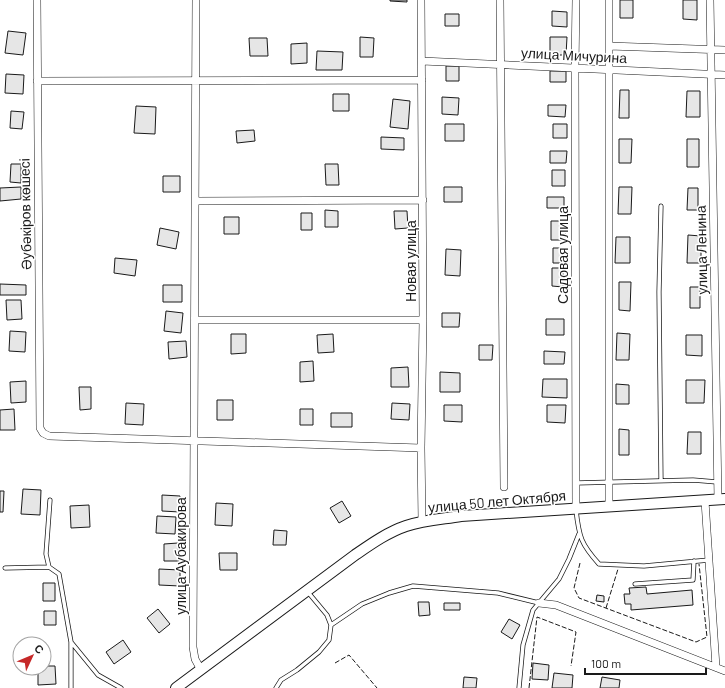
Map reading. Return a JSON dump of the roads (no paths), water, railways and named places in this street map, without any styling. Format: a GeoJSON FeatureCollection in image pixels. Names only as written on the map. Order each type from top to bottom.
{"type":"FeatureCollection","features":[{"type":"Feature","properties":{"kind":"main road","name":"улица 50 лет Октября"},"geometry":{"type":"LineString","coordinates":[[176,688],[307,590],[379,539],[405,526],[422,521],[461,516],[721,500]]}},
{"type":"Feature","properties":{"kind":"street","name":"Әубәкіров көшесі"},"geometry":{"type":"LineString","coordinates":[[37,0],[40,428],[43,433],[49,436],[194,441]]}},
{"type":"Feature","properties":{"kind":"street","name":"улица Аубакирова"},"geometry":{"type":"LineString","coordinates":[[196,0],[193,647],[195,658],[201,670]]}},
{"type":"Feature","properties":{"kind":"street","name":"Новая улица"},"geometry":{"type":"LineString","coordinates":[[422,0],[422,521]]}},
{"type":"Feature","properties":{"kind":"street"},"geometry":{"type":"LineString","coordinates":[[500,0],[504,486]]}},
{"type":"Feature","properties":{"kind":"street","name":"Садовая улица"},"geometry":{"type":"LineString","coordinates":[[576,0],[576,509]]}},
{"type":"Feature","properties":{"kind":"street"},"geometry":{"type":"LineString","coordinates":[[609,0],[609,507]]}},
{"type":"Feature","properties":{"kind":"street","name":"улица Ленина"},"geometry":{"type":"LineString","coordinates":[[710,0],[717,482],[721,500]]}},
{"type":"Feature","properties":{"kind":"street","name":"улица Мичурина"},"geometry":{"type":"LineString","coordinates":[[609,46],[725,50]]}},
{"type":"Feature","properties":{"kind":"street","name":"улица Мичурина"},"geometry":{"type":"LineString","coordinates":[[422,61],[725,75]]}},
{"type":"Feature","properties":{"kind":"street"},"geometry":{"type":"LineString","coordinates":[[37,81],[422,80]]}},
{"type":"Feature","properties":{"kind":"street"},"geometry":{"type":"LineString","coordinates":[[195,201],[423,200]]}},
{"type":"Feature","properties":{"kind":"street"},"geometry":{"type":"LineString","coordinates":[[195,320],[423,320]]}},
{"type":"Feature","properties":{"kind":"street"},"geometry":{"type":"LineString","coordinates":[[194,441],[421,448]]}},
{"type":"Feature","properties":{"kind":"street"},"geometry":{"type":"LineString","coordinates":[[705,501],[716,667]]}},
{"type":"Feature","properties":{"kind":"street"},"geometry":{"type":"LineString","coordinates":[[539,603],[556,605],[725,671]]}},
{"type":"Feature","properties":{"kind":"lane"},"geometry":{"type":"LineString","coordinates":[[661,206],[659,292],[661,481]]}},
{"type":"Feature","properties":{"kind":"lane"},"geometry":{"type":"LineString","coordinates":[[576,483],[693,480],[717,482]]}},
{"type":"Feature","properties":{"kind":"lane"},"geometry":{"type":"LineString","coordinates":[[49,567],[46,554],[50,500]]}},
{"type":"Feature","properties":{"kind":"lane"},"geometry":{"type":"LineString","coordinates":[[519,688],[523,645],[534,610],[559,579],[569,559],[578,534],[576,509]]}},
{"type":"Feature","properties":{"kind":"lane"},"geometry":{"type":"LineString","coordinates":[[578,534],[588,552],[599,564],[644,566],[709,560]]}},
{"type":"Feature","properties":{"kind":"lane"},"geometry":{"type":"LineString","coordinates":[[635,584],[693,580],[694,561]]}},
{"type":"Feature","properties":{"kind":"lane"},"geometry":{"type":"LineString","coordinates":[[5,568],[49,567],[59,574],[71,642],[71,688]]}},
{"type":"Feature","properties":{"kind":"lane"},"geometry":{"type":"LineString","coordinates":[[331,626],[362,604],[389,593],[413,586],[498,593],[539,603]]}},
{"type":"Feature","properties":{"kind":"lane"},"geometry":{"type":"LineString","coordinates":[[276,688],[281,680],[298,670],[319,652],[329,640],[331,626],[327,615],[307,590]]}},
{"type":"Feature","properties":{"kind":"lane"},"geometry":{"type":"LineString","coordinates":[[71,642],[98,675],[121,688]]}}]}
